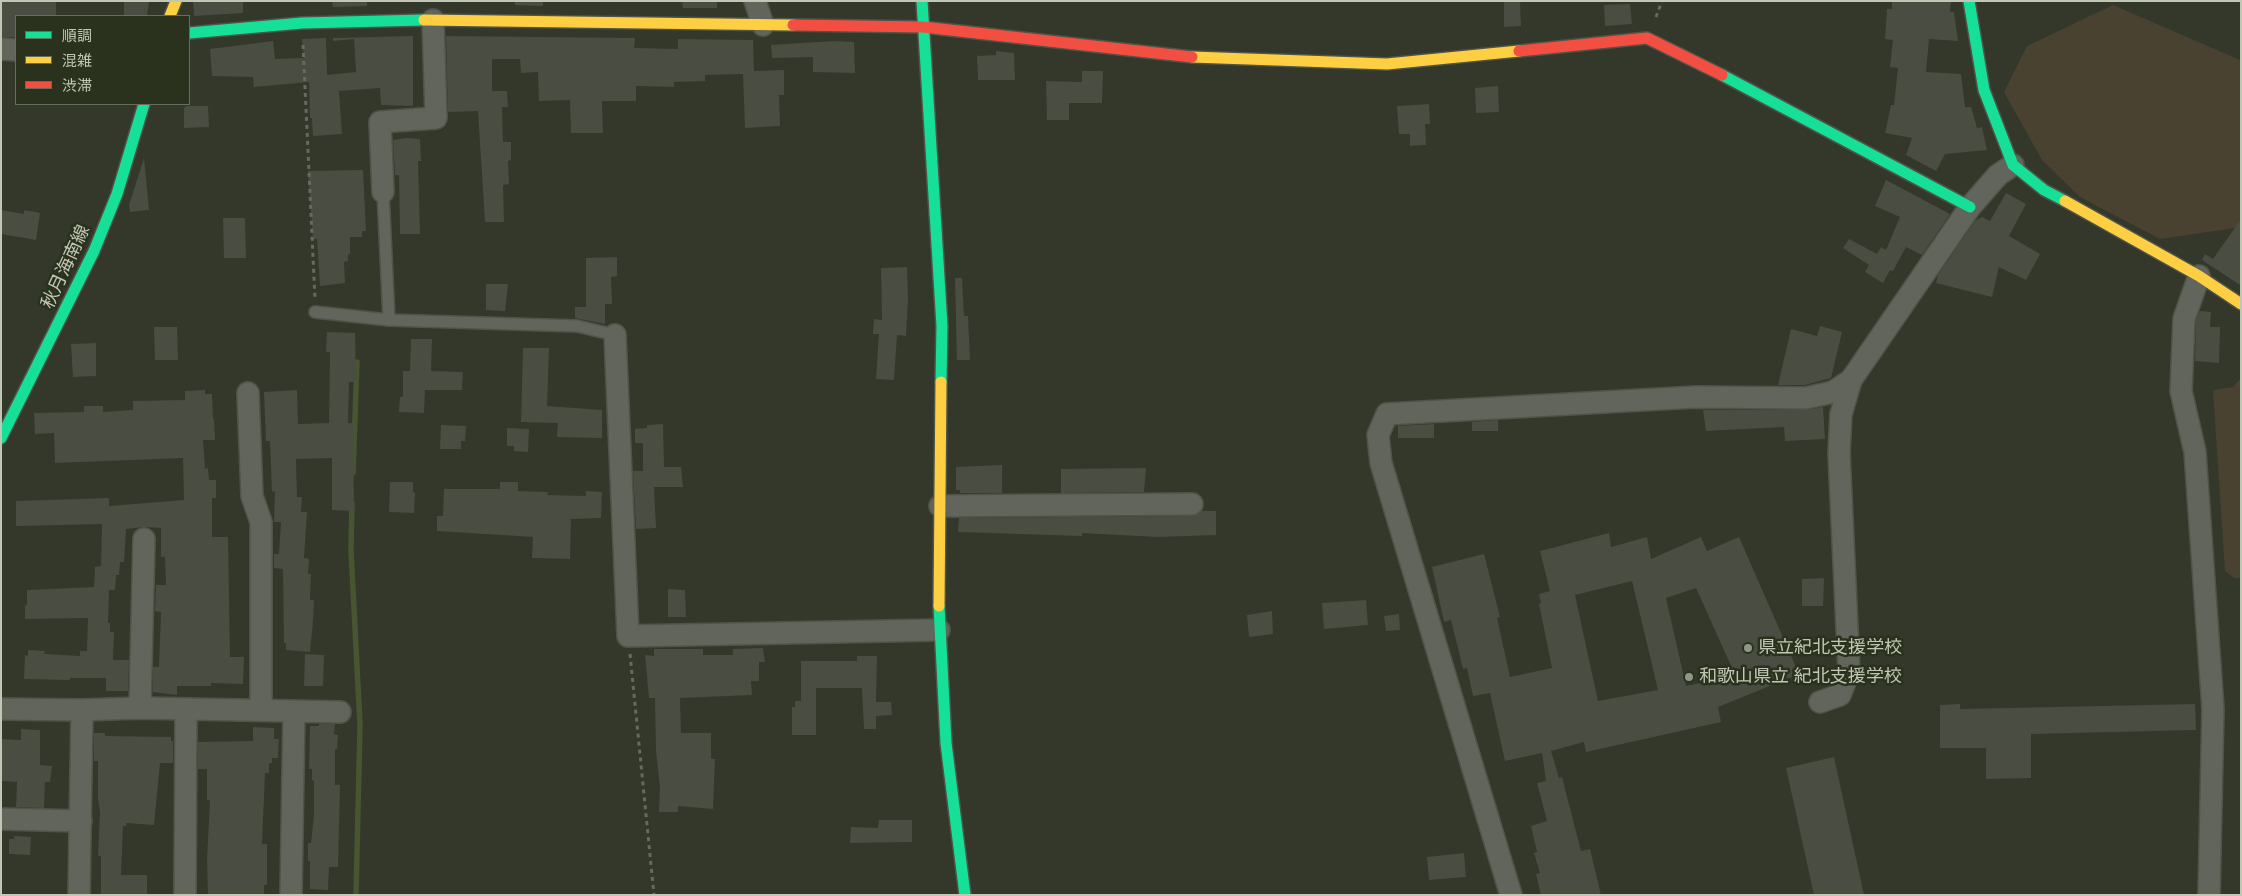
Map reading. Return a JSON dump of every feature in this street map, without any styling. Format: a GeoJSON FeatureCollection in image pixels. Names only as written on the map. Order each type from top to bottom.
{"type":"FeatureCollection","features":[{"type":"Feature","properties":{"kind":"street"},"geometry":{"type":"LineString","coordinates":[[170,15],[176,1]]}},
{"type":"Feature","properties":{"kind":"street"},"geometry":{"type":"LineString","coordinates":[[755,1],[763,25]]}},
{"type":"Feature","properties":{"kind":"street"},"geometry":{"type":"LineString","coordinates":[[922,1],[942,326],[939,630],[946,743],[965,895]]}},
{"type":"Feature","properties":{"kind":"street"},"geometry":{"type":"LineString","coordinates":[[1969,1],[1971,23],[1984,90],[2013,165],[2044,190],[2199,276],[2241,304]]}},
{"type":"Feature","properties":{"kind":"street"},"geometry":{"type":"LineString","coordinates":[[383,192],[380,122],[436,118],[433,20]]}},
{"type":"Feature","properties":{"kind":"street"},"geometry":{"type":"LineString","coordinates":[[190,33],[302,23],[433,20],[923,27],[1206,59],[1387,64],[1647,38],[1700,63],[1970,208]]}},
{"type":"Feature","properties":{"kind":"street"},"geometry":{"type":"LineString","coordinates":[[1,49],[15,50]]}},
{"type":"Feature","properties":{"kind":"street","name":"秋月海南線"},"geometry":{"type":"LineString","coordinates":[[1,438],[94,251],[117,194],[144,105]]}},
{"type":"Feature","properties":{"kind":"street"},"geometry":{"type":"LineString","coordinates":[[1511,895],[1381,463],[1378,435],[1387,414],[1696,397],[1806,398],[1833,392],[1850,380],[1970,208],[1998,175],[2013,165]]}},
{"type":"Feature","properties":{"kind":"street"},"geometry":{"type":"LineString","coordinates":[[2199,276],[2184,318],[2182,391],[2195,452],[2212,709],[2208,895]]}},
{"type":"Feature","properties":{"kind":"street"},"geometry":{"type":"LineString","coordinates":[[615,335],[628,636],[939,630]]}},
{"type":"Feature","properties":{"kind":"street"},"geometry":{"type":"LineString","coordinates":[[1820,702],[1840,694],[1850,672],[1839,453],[1841,414],[1850,380]]}},
{"type":"Feature","properties":{"kind":"street"},"geometry":{"type":"LineString","coordinates":[[248,392],[252,496],[261,522],[261,710]]}},
{"type":"Feature","properties":{"kind":"street"},"geometry":{"type":"LineString","coordinates":[[940,506],[1192,504]]}},
{"type":"Feature","properties":{"kind":"street"},"geometry":{"type":"LineString","coordinates":[[140,708],[144,538]]}},
{"type":"Feature","properties":{"kind":"street"},"geometry":{"type":"LineString","coordinates":[[1,709],[82,710],[140,708],[340,712]]}},
{"type":"Feature","properties":{"kind":"street"},"geometry":{"type":"LineString","coordinates":[[185,895],[186,709]]}},
{"type":"Feature","properties":{"kind":"street"},"geometry":{"type":"LineString","coordinates":[[79,895],[82,710]]}},
{"type":"Feature","properties":{"kind":"street"},"geometry":{"type":"LineString","coordinates":[[290,895],[294,711]]}},
{"type":"Feature","properties":{"kind":"street"},"geometry":{"type":"LineString","coordinates":[[1,819],[81,821]]}},
{"type":"Feature","properties":{"kind":"lane"},"geometry":{"type":"LineString","coordinates":[[383,192],[389,320]]}},
{"type":"Feature","properties":{"kind":"lane"},"geometry":{"type":"LineString","coordinates":[[315,312],[389,320],[577,326],[615,335]]}},
{"type":"Feature","properties":{"kind":"path"},"geometry":{"type":"LineString","coordinates":[[302,23],[315,312]]}},
{"type":"Feature","properties":{"kind":"path"},"geometry":{"type":"LineString","coordinates":[[628,636],[654,895]]}},
{"type":"Feature","properties":{"kind":"shaded area"},"geometry":{"type":"Polygon","coordinates":[[[2113,5],[2240,60],[2241,227],[2160,239],[2080,197],[2042,160],[2004,92],[2027,46],[2113,5]]]}},
{"type":"Feature","properties":{"kind":"shaded area"},"geometry":{"type":"Polygon","coordinates":[[[2241,378],[2241,578],[2234,578],[2225,571],[2213,390],[2233,387],[2241,378]]]}},
{"type":"Feature","properties":{"kind":"building"},"geometry":{"type":"Polygon","coordinates":[[[1,1],[56,1],[56,15],[15,15],[15,37],[1,37],[1,1]]]}},
{"type":"Feature","properties":{"kind":"building"},"geometry":{"type":"Polygon","coordinates":[[[124,1],[149,1],[147,15],[124,15],[124,1]]]}},
{"type":"Feature","properties":{"kind":"building"},"geometry":{"type":"Polygon","coordinates":[[[193,1],[243,1],[243,13],[194,16],[193,1]]]}},
{"type":"Feature","properties":{"kind":"building"},"geometry":{"type":"Polygon","coordinates":[[[332,1],[367,1],[367,6],[333,7],[332,1]]]}},
{"type":"Feature","properties":{"kind":"building"},"geometry":{"type":"Polygon","coordinates":[[[515,1],[543,1],[543,6],[515,5],[515,1]]]}},
{"type":"Feature","properties":{"kind":"building"},"geometry":{"type":"Polygon","coordinates":[[[682,1],[717,1],[717,8],[683,8],[682,1]]]}},
{"type":"Feature","properties":{"kind":"building"},"geometry":{"type":"Polygon","coordinates":[[[1504,1],[1520,1],[1521,26],[1504,27],[1504,1]]]}},
{"type":"Feature","properties":{"kind":"building"},"geometry":{"type":"Polygon","coordinates":[[[1892,1],[1951,1],[1950,12],[1954,12],[1958,41],[1929,39],[1926,72],[1961,74],[1965,107],[1971,107],[1977,128],[1982,127],[1987,150],[1945,154],[1936,171],[1906,155],[1912,138],[1885,133],[1891,105],[1894,105],[1898,68],[1890,67],[1893,40],[1885,39],[1887,9],[1892,9],[1892,1]]]}},
{"type":"Feature","properties":{"kind":"building"},"geometry":{"type":"Polygon","coordinates":[[[1630,4],[1632,24],[1605,26],[1604,5],[1630,4]]]}},
{"type":"Feature","properties":{"kind":"building"},"geometry":{"type":"Polygon","coordinates":[[[413,36],[413,106],[381,105],[380,88],[339,91],[342,134],[313,136],[312,118],[310,118],[309,82],[254,87],[253,77],[212,76],[210,49],[273,41],[275,59],[304,58],[302,39],[326,38],[327,75],[356,72],[354,39],[333,41],[333,38],[413,36]]]}},
{"type":"Feature","properties":{"kind":"building"},"geometry":{"type":"Polygon","coordinates":[[[446,36],[635,38],[634,48],[678,49],[678,39],[753,40],[754,71],[784,70],[784,95],[779,95],[780,126],[745,128],[743,74],[705,75],[705,81],[674,82],[674,87],[636,86],[636,101],[602,101],[603,133],[571,133],[570,100],[539,101],[538,72],[521,73],[520,59],[492,59],[492,91],[507,91],[508,107],[502,107],[503,142],[511,142],[511,160],[508,161],[509,184],[503,185],[504,222],[485,222],[478,111],[448,112],[446,36]]]}},
{"type":"Feature","properties":{"kind":"building"},"geometry":{"type":"Polygon","coordinates":[[[834,41],[854,42],[855,73],[813,72],[813,57],[772,58],[771,45],[834,41]]]}},
{"type":"Feature","properties":{"kind":"building"},"geometry":{"type":"Polygon","coordinates":[[[996,51],[1014,53],[1015,80],[978,80],[977,56],[996,55],[996,51]]]}},
{"type":"Feature","properties":{"kind":"building"},"geometry":{"type":"Polygon","coordinates":[[[1082,71],[1103,71],[1102,103],[1069,103],[1069,120],[1047,120],[1046,81],[1082,82],[1082,71]]]}},
{"type":"Feature","properties":{"kind":"building"},"geometry":{"type":"Polygon","coordinates":[[[1498,86],[1499,112],[1476,113],[1475,88],[1498,86]]]}},
{"type":"Feature","properties":{"kind":"building"},"geometry":{"type":"Polygon","coordinates":[[[1429,104],[1430,124],[1425,124],[1426,145],[1410,146],[1410,134],[1399,134],[1397,106],[1429,104]]]}},
{"type":"Feature","properties":{"kind":"building"},"geometry":{"type":"Polygon","coordinates":[[[186,106],[208,106],[209,127],[184,128],[184,108],[186,106]]]}},
{"type":"Feature","properties":{"kind":"building"},"geometry":{"type":"Polygon","coordinates":[[[406,138],[420,139],[421,161],[418,161],[420,234],[400,234],[399,175],[395,175],[393,140],[406,138]]]}},
{"type":"Feature","properties":{"kind":"building"},"geometry":{"type":"Polygon","coordinates":[[[144,158],[149,210],[130,212],[129,205],[144,158]]]}},
{"type":"Feature","properties":{"kind":"building"},"geometry":{"type":"Polygon","coordinates":[[[363,170],[366,231],[362,231],[362,237],[350,237],[350,254],[348,254],[348,261],[344,262],[345,283],[320,286],[317,239],[313,239],[308,171],[363,170]]]}},
{"type":"Feature","properties":{"kind":"building"},"geometry":{"type":"Polygon","coordinates":[[[1886,180],[1950,214],[1922,255],[1906,247],[1893,271],[1890,270],[1883,283],[1865,272],[1869,265],[1843,248],[1849,239],[1877,254],[1881,247],[1886,250],[1900,217],[1875,206],[1886,180]]]}},
{"type":"Feature","properties":{"kind":"building"},"geometry":{"type":"Polygon","coordinates":[[[2006,193],[2026,204],[2009,236],[2040,254],[2026,280],[1999,267],[1992,297],[1936,283],[1938,275],[1975,221],[1982,217],[1990,221],[2006,193]]]}},
{"type":"Feature","properties":{"kind":"building"},"geometry":{"type":"Polygon","coordinates":[[[1,210],[24,214],[24,210],[40,213],[36,240],[1,234],[1,210]]]}},
{"type":"Feature","properties":{"kind":"building"},"geometry":{"type":"Polygon","coordinates":[[[223,218],[245,218],[246,258],[224,258],[223,218]]]}},
{"type":"Feature","properties":{"kind":"building"},"geometry":{"type":"Polygon","coordinates":[[[2241,219],[2240,285],[2202,260],[2205,254],[2213,259],[2241,219]]]}},
{"type":"Feature","properties":{"kind":"building"},"geometry":{"type":"Polygon","coordinates":[[[617,257],[617,276],[611,277],[612,304],[605,304],[605,324],[575,318],[575,307],[586,307],[586,258],[617,257]]]}},
{"type":"Feature","properties":{"kind":"building"},"geometry":{"type":"Polygon","coordinates":[[[907,267],[906,336],[897,335],[894,380],[876,379],[879,334],[873,334],[874,319],[882,320],[881,268],[907,267]]]}},
{"type":"Feature","properties":{"kind":"building"},"geometry":{"type":"Polygon","coordinates":[[[955,278],[962,278],[964,316],[968,316],[970,360],[957,360],[955,278]]]}},
{"type":"Feature","properties":{"kind":"building"},"geometry":{"type":"Polygon","coordinates":[[[486,284],[508,284],[505,311],[486,310],[486,284]]]}},
{"type":"Feature","properties":{"kind":"building"},"geometry":{"type":"Polygon","coordinates":[[[2200,311],[2211,312],[2210,327],[2220,327],[2219,363],[2195,361],[2196,321],[2200,311]]]}},
{"type":"Feature","properties":{"kind":"building"},"geometry":{"type":"Polygon","coordinates":[[[1820,326],[1842,332],[1831,378],[1805,385],[1778,385],[1791,329],[1817,336],[1820,326]]]}},
{"type":"Feature","properties":{"kind":"building"},"geometry":{"type":"Polygon","coordinates":[[[154,327],[177,327],[178,360],[155,360],[154,327]]]}},
{"type":"Feature","properties":{"kind":"building"},"geometry":{"type":"Polygon","coordinates":[[[327,332],[355,333],[356,382],[349,382],[348,423],[353,423],[354,511],[332,510],[332,458],[296,459],[297,497],[302,497],[301,512],[307,512],[304,558],[309,559],[308,574],[311,574],[310,600],[314,600],[313,621],[310,652],[286,650],[286,643],[284,643],[283,569],[274,568],[274,554],[279,554],[281,522],[274,522],[275,491],[272,492],[270,441],[266,441],[264,392],[297,390],[298,424],[329,423],[330,352],[326,352],[327,332]]]}},
{"type":"Feature","properties":{"kind":"building"},"geometry":{"type":"Polygon","coordinates":[[[411,339],[432,339],[431,371],[463,372],[462,390],[425,390],[424,413],[399,412],[400,397],[403,397],[403,371],[410,371],[411,339]]]}},
{"type":"Feature","properties":{"kind":"building"},"geometry":{"type":"Polygon","coordinates":[[[96,343],[96,376],[73,377],[71,344],[96,343]]]}},
{"type":"Feature","properties":{"kind":"building"},"geometry":{"type":"Polygon","coordinates":[[[523,348],[549,348],[547,406],[602,410],[602,438],[557,437],[558,423],[521,422],[523,348]]]}},
{"type":"Feature","properties":{"kind":"building"},"geometry":{"type":"Polygon","coordinates":[[[205,390],[205,394],[212,394],[215,440],[203,440],[205,469],[208,468],[209,480],[216,480],[216,498],[212,498],[212,537],[228,537],[230,657],[244,657],[243,684],[211,683],[211,686],[177,686],[177,695],[153,692],[153,667],[159,667],[161,612],[155,611],[156,585],[166,585],[165,557],[161,557],[161,528],[144,527],[126,529],[124,562],[120,562],[119,575],[116,575],[115,590],[109,590],[108,623],[110,623],[110,632],[114,632],[113,660],[129,660],[128,691],[106,691],[106,678],[70,678],[70,680],[24,679],[25,655],[28,656],[28,650],[45,651],[44,654],[80,656],[80,651],[87,651],[88,618],[25,619],[25,606],[27,605],[27,590],[94,587],[95,567],[101,566],[102,524],[16,526],[16,501],[109,498],[109,506],[184,500],[183,458],[55,463],[54,433],[35,434],[34,413],[84,412],[84,406],[103,406],[103,412],[133,410],[133,401],[185,400],[185,391],[205,390]]]}},
{"type":"Feature","properties":{"kind":"building"},"geometry":{"type":"Polygon","coordinates":[[[1823,407],[1825,439],[1785,441],[1784,427],[1706,431],[1703,410],[1806,410],[1823,407]]]}},
{"type":"Feature","properties":{"kind":"building"},"geometry":{"type":"Polygon","coordinates":[[[1498,420],[1498,431],[1472,431],[1472,422],[1498,420]]]}},
{"type":"Feature","properties":{"kind":"building"},"geometry":{"type":"Polygon","coordinates":[[[663,424],[664,467],[681,467],[683,487],[654,487],[656,528],[636,529],[633,471],[643,471],[643,443],[635,443],[635,429],[647,428],[647,425],[663,424]]]}},
{"type":"Feature","properties":{"kind":"building"},"geometry":{"type":"Polygon","coordinates":[[[1434,424],[1434,438],[1398,438],[1398,426],[1434,424]]]}},
{"type":"Feature","properties":{"kind":"building"},"geometry":{"type":"Polygon","coordinates":[[[441,425],[466,426],[465,441],[461,441],[461,449],[440,449],[441,425]]]}},
{"type":"Feature","properties":{"kind":"building"},"geometry":{"type":"Polygon","coordinates":[[[507,428],[529,429],[528,452],[514,451],[514,446],[507,446],[507,428]]]}},
{"type":"Feature","properties":{"kind":"building"},"geometry":{"type":"Polygon","coordinates":[[[1002,465],[1002,493],[960,493],[960,490],[956,490],[956,467],[1002,465]]]}},
{"type":"Feature","properties":{"kind":"building"},"geometry":{"type":"Polygon","coordinates":[[[1146,468],[1144,492],[1061,493],[1061,469],[1146,468]]]}},
{"type":"Feature","properties":{"kind":"building"},"geometry":{"type":"Polygon","coordinates":[[[390,482],[413,482],[413,492],[415,493],[414,513],[389,512],[390,482]]]}},
{"type":"Feature","properties":{"kind":"building"},"geometry":{"type":"Polygon","coordinates":[[[500,482],[518,482],[518,491],[548,492],[547,495],[586,496],[586,491],[602,492],[601,518],[571,519],[570,559],[532,558],[533,537],[437,531],[437,516],[443,516],[444,489],[500,489],[500,482]]]}},
{"type":"Feature","properties":{"kind":"building"},"geometry":{"type":"Polygon","coordinates":[[[1202,511],[1216,511],[1216,535],[1158,537],[1082,533],[1082,536],[958,532],[959,518],[1192,516],[1202,511]]]}},
{"type":"Feature","properties":{"kind":"building","name":"県立紀北支援学校"},"geometry":{"type":"Polygon","coordinates":[[[1609,533],[1611,547],[1647,537],[1651,559],[1701,537],[1707,551],[1739,537],[1799,674],[1718,707],[1721,722],[1586,752],[1584,742],[1551,751],[1559,778],[1562,777],[1581,851],[1590,849],[1601,895],[1541,895],[1536,874],[1540,873],[1534,853],[1537,852],[1531,826],[1547,821],[1537,783],[1546,781],[1542,753],[1505,761],[1490,693],[1473,696],[1467,668],[1463,669],[1451,620],[1444,622],[1432,567],[1484,554],[1500,617],[1497,618],[1510,677],[1552,668],[1539,604],[1541,603],[1539,594],[1550,591],[1540,551],[1609,533]],[[1632,581],[1575,595],[1598,701],[1658,690],[1632,581]],[[1696,588],[1666,598],[1686,686],[1729,677],[1727,671],[1732,668],[1696,588]]]}},
{"type":"Feature","properties":{"kind":"building"},"geometry":{"type":"Polygon","coordinates":[[[1824,578],[1823,606],[1802,606],[1802,579],[1824,578]]]}},
{"type":"Feature","properties":{"kind":"building"},"geometry":{"type":"Polygon","coordinates":[[[668,589],[685,590],[686,617],[668,617],[668,589]]]}},
{"type":"Feature","properties":{"kind":"building"},"geometry":{"type":"Polygon","coordinates":[[[1366,600],[1368,625],[1324,629],[1322,603],[1366,600]]]}},
{"type":"Feature","properties":{"kind":"building"},"geometry":{"type":"Polygon","coordinates":[[[1272,611],[1273,634],[1249,637],[1247,615],[1272,611]]]}},
{"type":"Feature","properties":{"kind":"building"},"geometry":{"type":"Polygon","coordinates":[[[1399,614],[1400,630],[1386,631],[1384,616],[1399,614]]]}},
{"type":"Feature","properties":{"kind":"building"},"geometry":{"type":"Polygon","coordinates":[[[763,648],[765,662],[759,662],[759,681],[751,681],[752,695],[680,698],[681,733],[711,733],[711,759],[715,759],[713,809],[678,806],[678,812],[659,812],[660,788],[656,751],[655,698],[649,698],[645,655],[654,656],[654,649],[703,649],[703,655],[733,655],[733,649],[763,648]]]}},
{"type":"Feature","properties":{"kind":"building"},"geometry":{"type":"Polygon","coordinates":[[[305,654],[324,655],[323,686],[304,686],[305,654]]]}},
{"type":"Feature","properties":{"kind":"building"},"geometry":{"type":"Polygon","coordinates":[[[857,656],[877,656],[876,702],[891,702],[892,715],[876,716],[876,729],[864,729],[862,688],[816,688],[816,735],[792,735],[792,707],[795,707],[795,701],[801,701],[801,661],[857,661],[857,656]]]}},
{"type":"Feature","properties":{"kind":"building"},"geometry":{"type":"Polygon","coordinates":[[[1960,704],[1960,709],[2195,704],[2196,730],[2031,734],[2031,778],[1986,779],[1986,748],[1940,748],[1940,705],[1960,704]]]}},
{"type":"Feature","properties":{"kind":"building"},"geometry":{"type":"Polygon","coordinates":[[[319,724],[335,724],[334,734],[338,735],[337,749],[335,749],[335,785],[340,785],[338,867],[329,867],[328,890],[310,889],[310,861],[308,861],[308,843],[311,843],[314,815],[314,781],[312,780],[312,769],[309,769],[310,726],[319,726],[319,724]]]}},
{"type":"Feature","properties":{"kind":"building"},"geometry":{"type":"Polygon","coordinates":[[[253,727],[274,728],[274,739],[279,739],[278,758],[272,758],[272,763],[269,763],[269,773],[265,773],[262,844],[267,844],[267,885],[264,885],[264,895],[208,895],[207,860],[210,800],[207,800],[207,769],[198,769],[198,742],[253,741],[253,727]]]}},
{"type":"Feature","properties":{"kind":"building"},"geometry":{"type":"Polygon","coordinates":[[[21,729],[40,730],[40,765],[52,766],[50,782],[45,782],[44,808],[16,807],[17,782],[1,781],[1,739],[21,740],[21,729]]]}},
{"type":"Feature","properties":{"kind":"building"},"geometry":{"type":"Polygon","coordinates":[[[94,733],[105,733],[105,736],[171,737],[171,741],[173,741],[173,763],[160,763],[154,825],[126,823],[126,826],[123,826],[121,875],[147,875],[147,895],[101,895],[101,856],[98,856],[100,813],[98,761],[94,761],[94,733]]]}},
{"type":"Feature","properties":{"kind":"building"},"geometry":{"type":"Polygon","coordinates":[[[1834,757],[1864,895],[1814,895],[1786,768],[1834,757]]]}},
{"type":"Feature","properties":{"kind":"building"},"geometry":{"type":"Polygon","coordinates":[[[879,820],[912,820],[912,842],[850,843],[851,827],[878,828],[879,820]]]}},
{"type":"Feature","properties":{"kind":"building"},"geometry":{"type":"Polygon","coordinates":[[[14,836],[31,837],[30,855],[9,854],[9,839],[14,839],[14,836]]]}},
{"type":"Feature","properties":{"kind":"building"},"geometry":{"type":"Polygon","coordinates":[[[1464,853],[1466,877],[1429,880],[1427,857],[1464,853]]]}},
{"type":"Feature","properties":{"kind":"waterway"},"geometry":{"type":"LineString","coordinates":[[353,473],[357,362]]}},
{"type":"Feature","properties":{"kind":"waterway"},"geometry":{"type":"LineString","coordinates":[[352,504],[351,550],[360,725],[356,895]]}},
{"type":"Feature","properties":{"kind":"traffic: fast"},"geometry":{"type":"LineString","coordinates":[[922,1],[942,326],[941,382]]}},
{"type":"Feature","properties":{"kind":"traffic: fast"},"geometry":{"type":"LineString","coordinates":[[1969,1],[1984,90],[2013,165],[2044,190],[2065,201]]}},
{"type":"Feature","properties":{"kind":"traffic: fast"},"geometry":{"type":"LineString","coordinates":[[190,33],[302,23],[424,20]]}},
{"type":"Feature","properties":{"kind":"traffic: fast"},"geometry":{"type":"LineString","coordinates":[[1722,75],[1970,207]]}},
{"type":"Feature","properties":{"kind":"traffic: fast"},"geometry":{"type":"LineString","coordinates":[[1,438],[94,251],[117,194],[144,105]]}},
{"type":"Feature","properties":{"kind":"traffic: fast"},"geometry":{"type":"LineString","coordinates":[[939,606],[946,743],[965,895]]}},
{"type":"Feature","properties":{"kind":"traffic: slow"},"geometry":{"type":"LineString","coordinates":[[170,15],[176,1]]}},
{"type":"Feature","properties":{"kind":"traffic: slow"},"geometry":{"type":"LineString","coordinates":[[424,20],[793,25]]}},
{"type":"Feature","properties":{"kind":"traffic: slow"},"geometry":{"type":"LineString","coordinates":[[1192,57],[1387,64],[1519,51]]}},
{"type":"Feature","properties":{"kind":"traffic: slow"},"geometry":{"type":"LineString","coordinates":[[2065,201],[2199,276],[2241,304]]}},
{"type":"Feature","properties":{"kind":"traffic: slow"},"geometry":{"type":"LineString","coordinates":[[939,606],[941,382]]}},
{"type":"Feature","properties":{"kind":"traffic: jam"},"geometry":{"type":"LineString","coordinates":[[793,25],[923,27],[1192,57]]}},
{"type":"Feature","properties":{"kind":"traffic: jam"},"geometry":{"type":"LineString","coordinates":[[1519,51],[1647,38],[1722,75]]}},
{"type":"Feature","properties":{"kind":"place","name":"県立紀北支援学校"},"geometry":{"type":"Point","coordinates":[1748,648]}},
{"type":"Feature","properties":{"kind":"place","name":"和歌山県立 紀北支援学校"},"geometry":{"type":"Point","coordinates":[1689,677]}}]}
